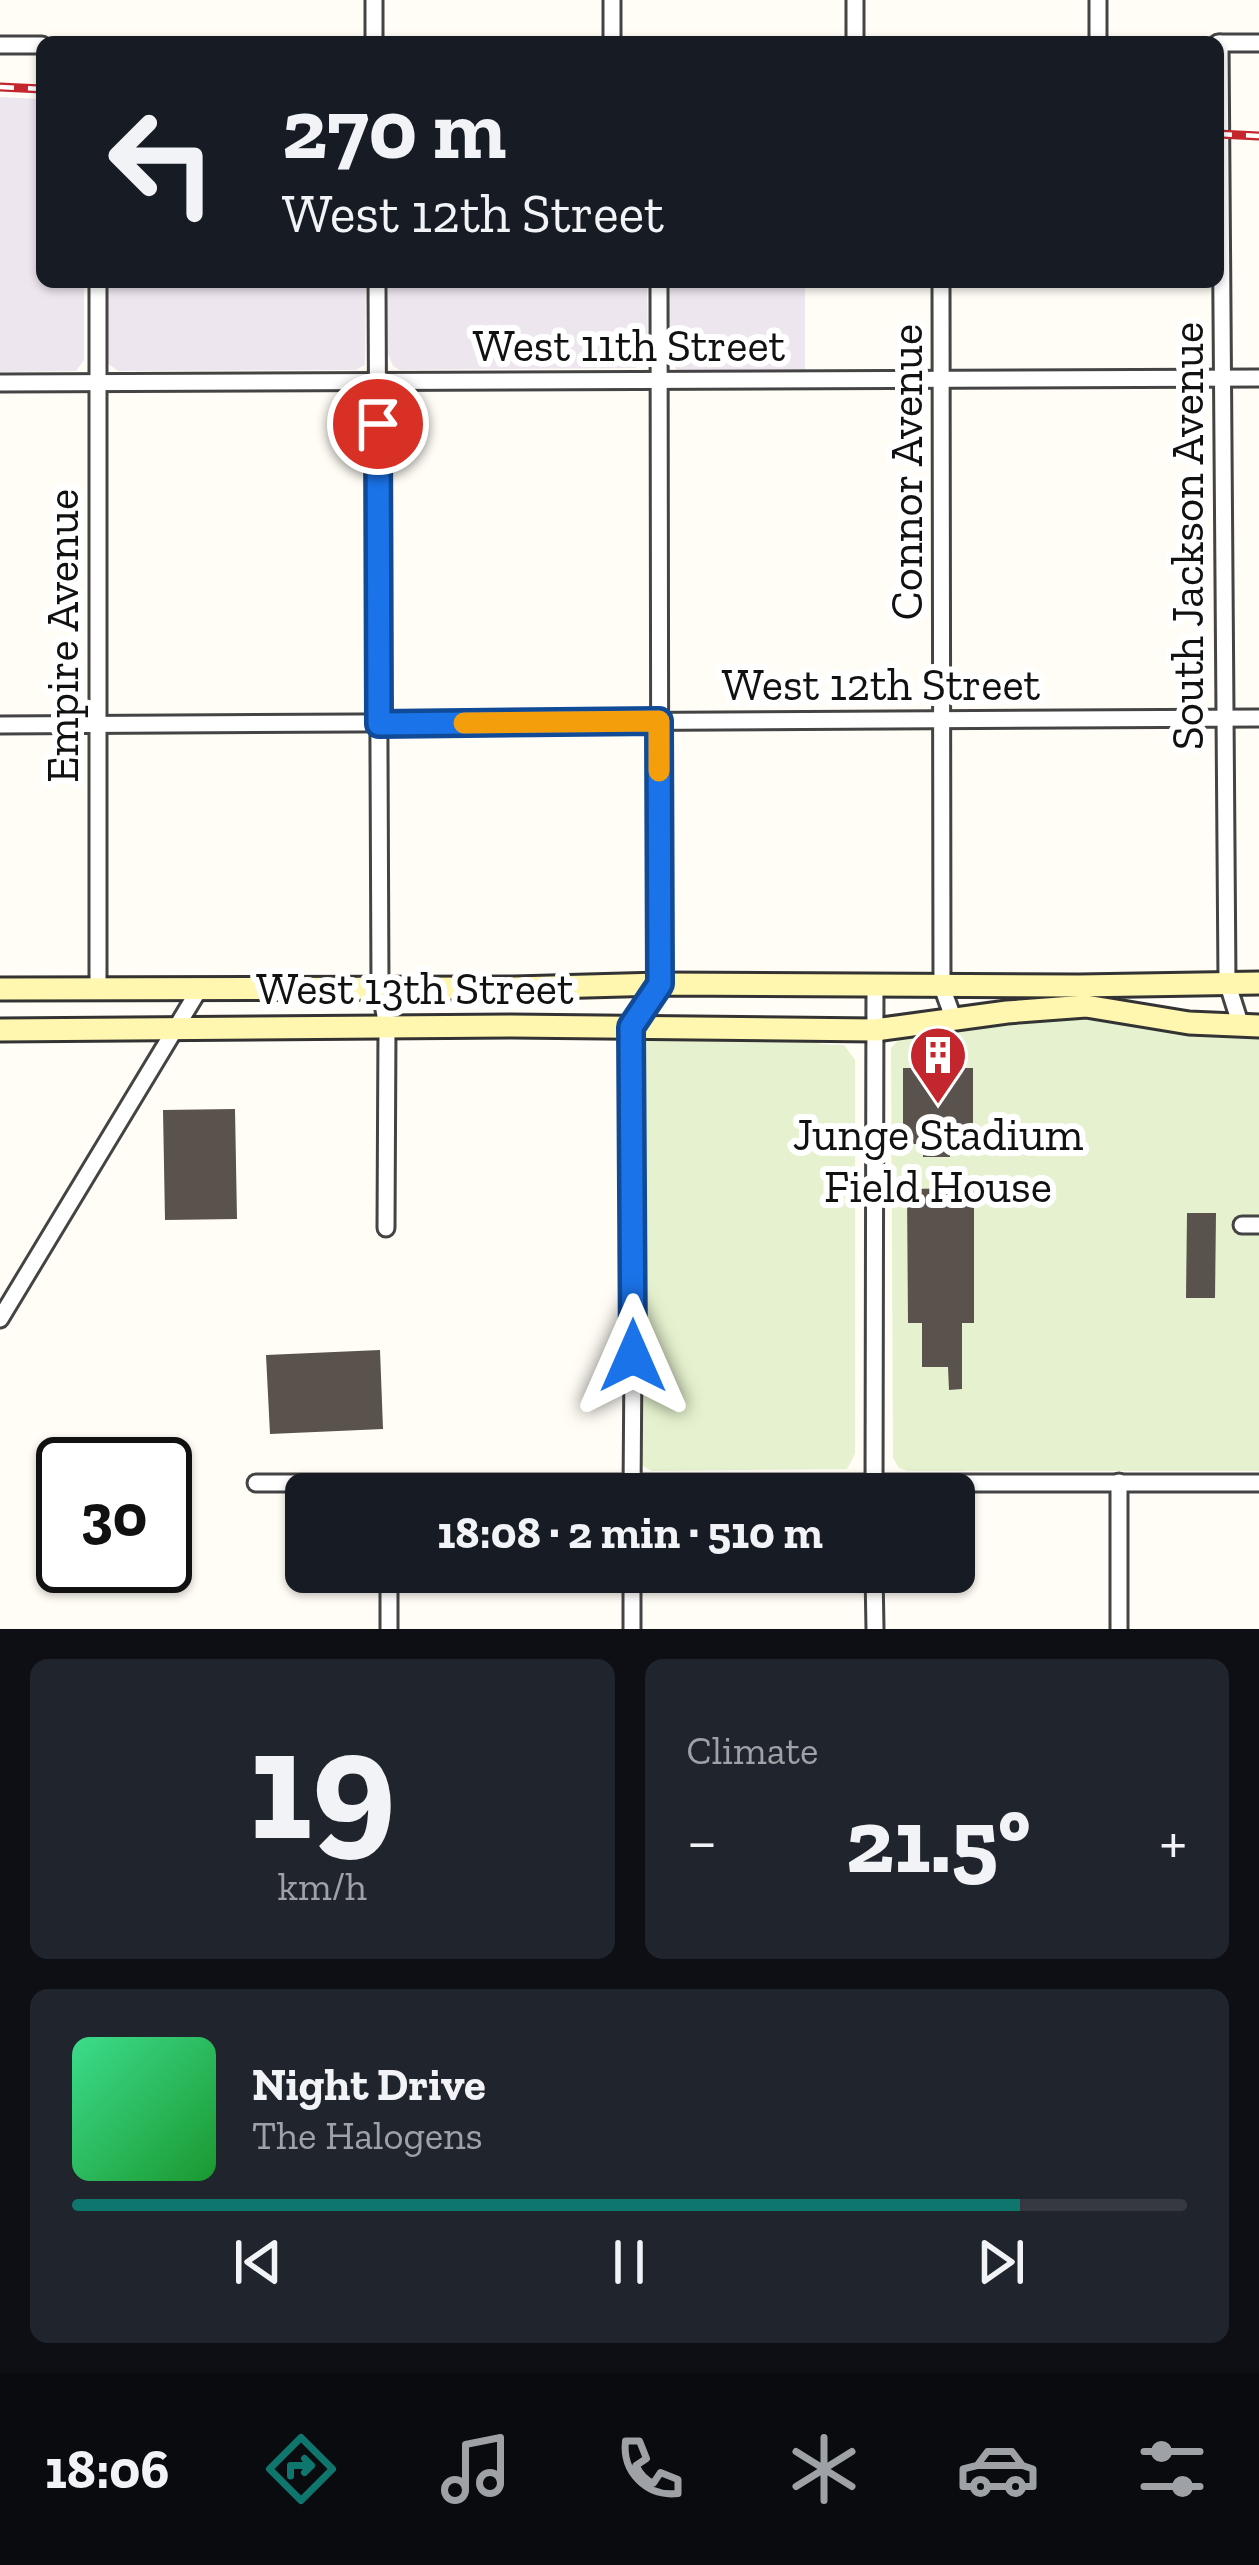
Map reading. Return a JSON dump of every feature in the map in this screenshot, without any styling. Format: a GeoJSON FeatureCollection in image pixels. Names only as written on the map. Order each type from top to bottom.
{"type":"FeatureCollection","features":[{"type":"Feature","properties":{"kind":"street"},"geometry":{"type":"LineString","coordinates":[[374,0],[374,36]]}},
{"type":"Feature","properties":{"kind":"street"},"geometry":{"type":"LineString","coordinates":[[612,0],[612,36]]}},
{"type":"Feature","properties":{"kind":"street"},"geometry":{"type":"LineString","coordinates":[[855,0],[855,36]]}},
{"type":"Feature","properties":{"kind":"street"},"geometry":{"type":"LineString","coordinates":[[1098,0],[1098,36]]}},
{"type":"Feature","properties":{"kind":"street"},"geometry":{"type":"LineString","coordinates":[[1224,43],[1259,43]]}},
{"type":"Feature","properties":{"kind":"street"},"geometry":{"type":"LineString","coordinates":[[0,45],[36,45]]}},
{"type":"Feature","properties":{"kind":"street","name":"Empire Avenue"},"geometry":{"type":"LineString","coordinates":[[98,288],[99,724],[107,989]]}},
{"type":"Feature","properties":{"kind":"street"},"geometry":{"type":"LineString","coordinates":[[377,288],[380,987],[387,1028],[386,1228]]}},
{"type":"Feature","properties":{"kind":"street"},"geometry":{"type":"LineString","coordinates":[[632,1473],[631,1027],[660,984],[659,288]]}},
{"type":"Feature","properties":{"kind":"street","name":"Connor Avenue"},"geometry":{"type":"LineString","coordinates":[[941,288],[942,987],[954,1020]]}},
{"type":"Feature","properties":{"kind":"street","name":"South Jackson Avenue"},"geometry":{"type":"LineString","coordinates":[[1221,288],[1227,982],[1250,1026]]}},
{"type":"Feature","properties":{"kind":"street","name":"West 11th Street"},"geometry":{"type":"LineString","coordinates":[[0,383],[1259,378]]}},
{"type":"Feature","properties":{"kind":"street","name":"West 12th Street"},"geometry":{"type":"LineString","coordinates":[[0,725],[1259,718]]}},
{"type":"Feature","properties":{"kind":"street","name":"West 13th Street"},"geometry":{"type":"LineString","coordinates":[[9,989],[1259,982]]}},
{"type":"Feature","properties":{"kind":"street"},"geometry":{"type":"LineString","coordinates":[[780,986],[780,1028]]}},
{"type":"Feature","properties":{"kind":"street"},"geometry":{"type":"LineString","coordinates":[[874,1473],[875,986]]}},
{"type":"Feature","properties":{"kind":"street"},"geometry":{"type":"LineString","coordinates":[[0,1319],[200,988]]}},
{"type":"Feature","properties":{"kind":"street"},"geometry":{"type":"LineString","coordinates":[[241,988],[242,1028]]}},
{"type":"Feature","properties":{"kind":"street"},"geometry":{"type":"LineString","coordinates":[[511,1026],[514,988]]}},
{"type":"Feature","properties":{"kind":"street"},"geometry":{"type":"LineString","coordinates":[[8,1030],[9,989]]}},
{"type":"Feature","properties":{"kind":"street"},"geometry":{"type":"LineString","coordinates":[[107,989],[119,1029]]}},
{"type":"Feature","properties":{"kind":"street","name":"West 13th Street"},"geometry":{"type":"LineString","coordinates":[[8,1030],[511,1026],[875,1030],[1086,1006],[1189,1023],[1250,1026]]}},
{"type":"Feature","properties":{"kind":"street"},"geometry":{"type":"LineString","coordinates":[[1118,1482],[1119,1629]]}},
{"type":"Feature","properties":{"kind":"street"},"geometry":{"type":"LineString","coordinates":[[256,1483],[285,1484]]}},
{"type":"Feature","properties":{"kind":"street"},"geometry":{"type":"LineString","coordinates":[[975,1486],[1259,1483]]}},
{"type":"Feature","properties":{"kind":"street"},"geometry":{"type":"LineString","coordinates":[[389,1593],[389,1629]]}},
{"type":"Feature","properties":{"kind":"street"},"geometry":{"type":"LineString","coordinates":[[632,1593],[632,1629]]}},
{"type":"Feature","properties":{"kind":"street"},"geometry":{"type":"LineString","coordinates":[[874,1593],[874,1629]]}},
{"type":"Feature","properties":{"kind":"shaded area"},"geometry":{"type":"Polygon","coordinates":[[[0,97],[36,99],[36,288],[84,288],[84,360],[76,371],[0,372],[0,97]]]}},
{"type":"Feature","properties":{"kind":"shaded area"},"geometry":{"type":"Polygon","coordinates":[[[107,288],[366,288],[365,365],[355,370],[118,371],[107,363],[107,288]]]}},
{"type":"Feature","properties":{"kind":"shaded area"},"geometry":{"type":"Polygon","coordinates":[[[388,288],[647,288],[648,357],[635,368],[400,370],[388,354],[388,288]]]}},
{"type":"Feature","properties":{"kind":"shaded area"},"geometry":{"type":"Polygon","coordinates":[[[669,288],[805,288],[805,370],[677,370],[669,360],[669,288]]]}},
{"type":"Feature","properties":{"kind":"green space"},"geometry":{"type":"Polygon","coordinates":[[[1056,1011],[1259,1034],[1259,1471],[908,1471],[899,1468],[893,1458],[891,1048],[903,1035],[1056,1011]]]}},
{"type":"Feature","properties":{"kind":"green space"},"geometry":{"type":"Polygon","coordinates":[[[804,1036],[821,1044],[844,1045],[855,1060],[855,1454],[847,1469],[652,1471],[641,1465],[641,1048],[645,1039],[804,1036]]]}},
{"type":"Feature","properties":{"kind":"building","name":"Junge Stadium Field House"},"geometry":{"type":"Polygon","coordinates":[[[903,1068],[973,1068],[973,1144],[950,1144],[950,1157],[923,1157],[923,1144],[903,1144],[903,1068]]]}},
{"type":"Feature","properties":{"kind":"building"},"geometry":{"type":"Polygon","coordinates":[[[235,1109],[237,1219],[165,1220],[163,1110],[235,1109]]]}},
{"type":"Feature","properties":{"kind":"building"},"geometry":{"type":"Polygon","coordinates":[[[974,1188],[974,1323],[962,1323],[962,1389],[949,1390],[948,1367],[922,1367],[922,1323],[908,1323],[907,1189],[974,1188]]]}},
{"type":"Feature","properties":{"kind":"building"},"geometry":{"type":"Polygon","coordinates":[[[1187,1213],[1216,1213],[1215,1298],[1186,1298],[1187,1213]]]}},
{"type":"Feature","properties":{"kind":"building"},"geometry":{"type":"Polygon","coordinates":[[[380,1350],[383,1429],[270,1434],[266,1355],[380,1350]]]}},
{"type":"Feature","properties":{"kind":"railway"},"geometry":{"type":"LineString","coordinates":[[0,87],[36,89]]}},
{"type":"Feature","properties":{"kind":"railway"},"geometry":{"type":"LineString","coordinates":[[1224,134],[1259,136]]}},
{"type":"Feature","properties":{"kind":"slow traffic"},"geometry":{"type":"LineString","coordinates":[[464,723],[659,721],[659,771]]}},
{"type":"Feature","properties":{"kind":"place","name":"Junge Stadium Field House"},"geometry":{"type":"Point","coordinates":[938,1106]}},
{"type":"Feature","properties":{"kind":"route"},"geometry":{"type":"LineString","coordinates":[[378,424],[379,724],[659,721],[660,984],[631,1027],[633,1356]]}}]}
